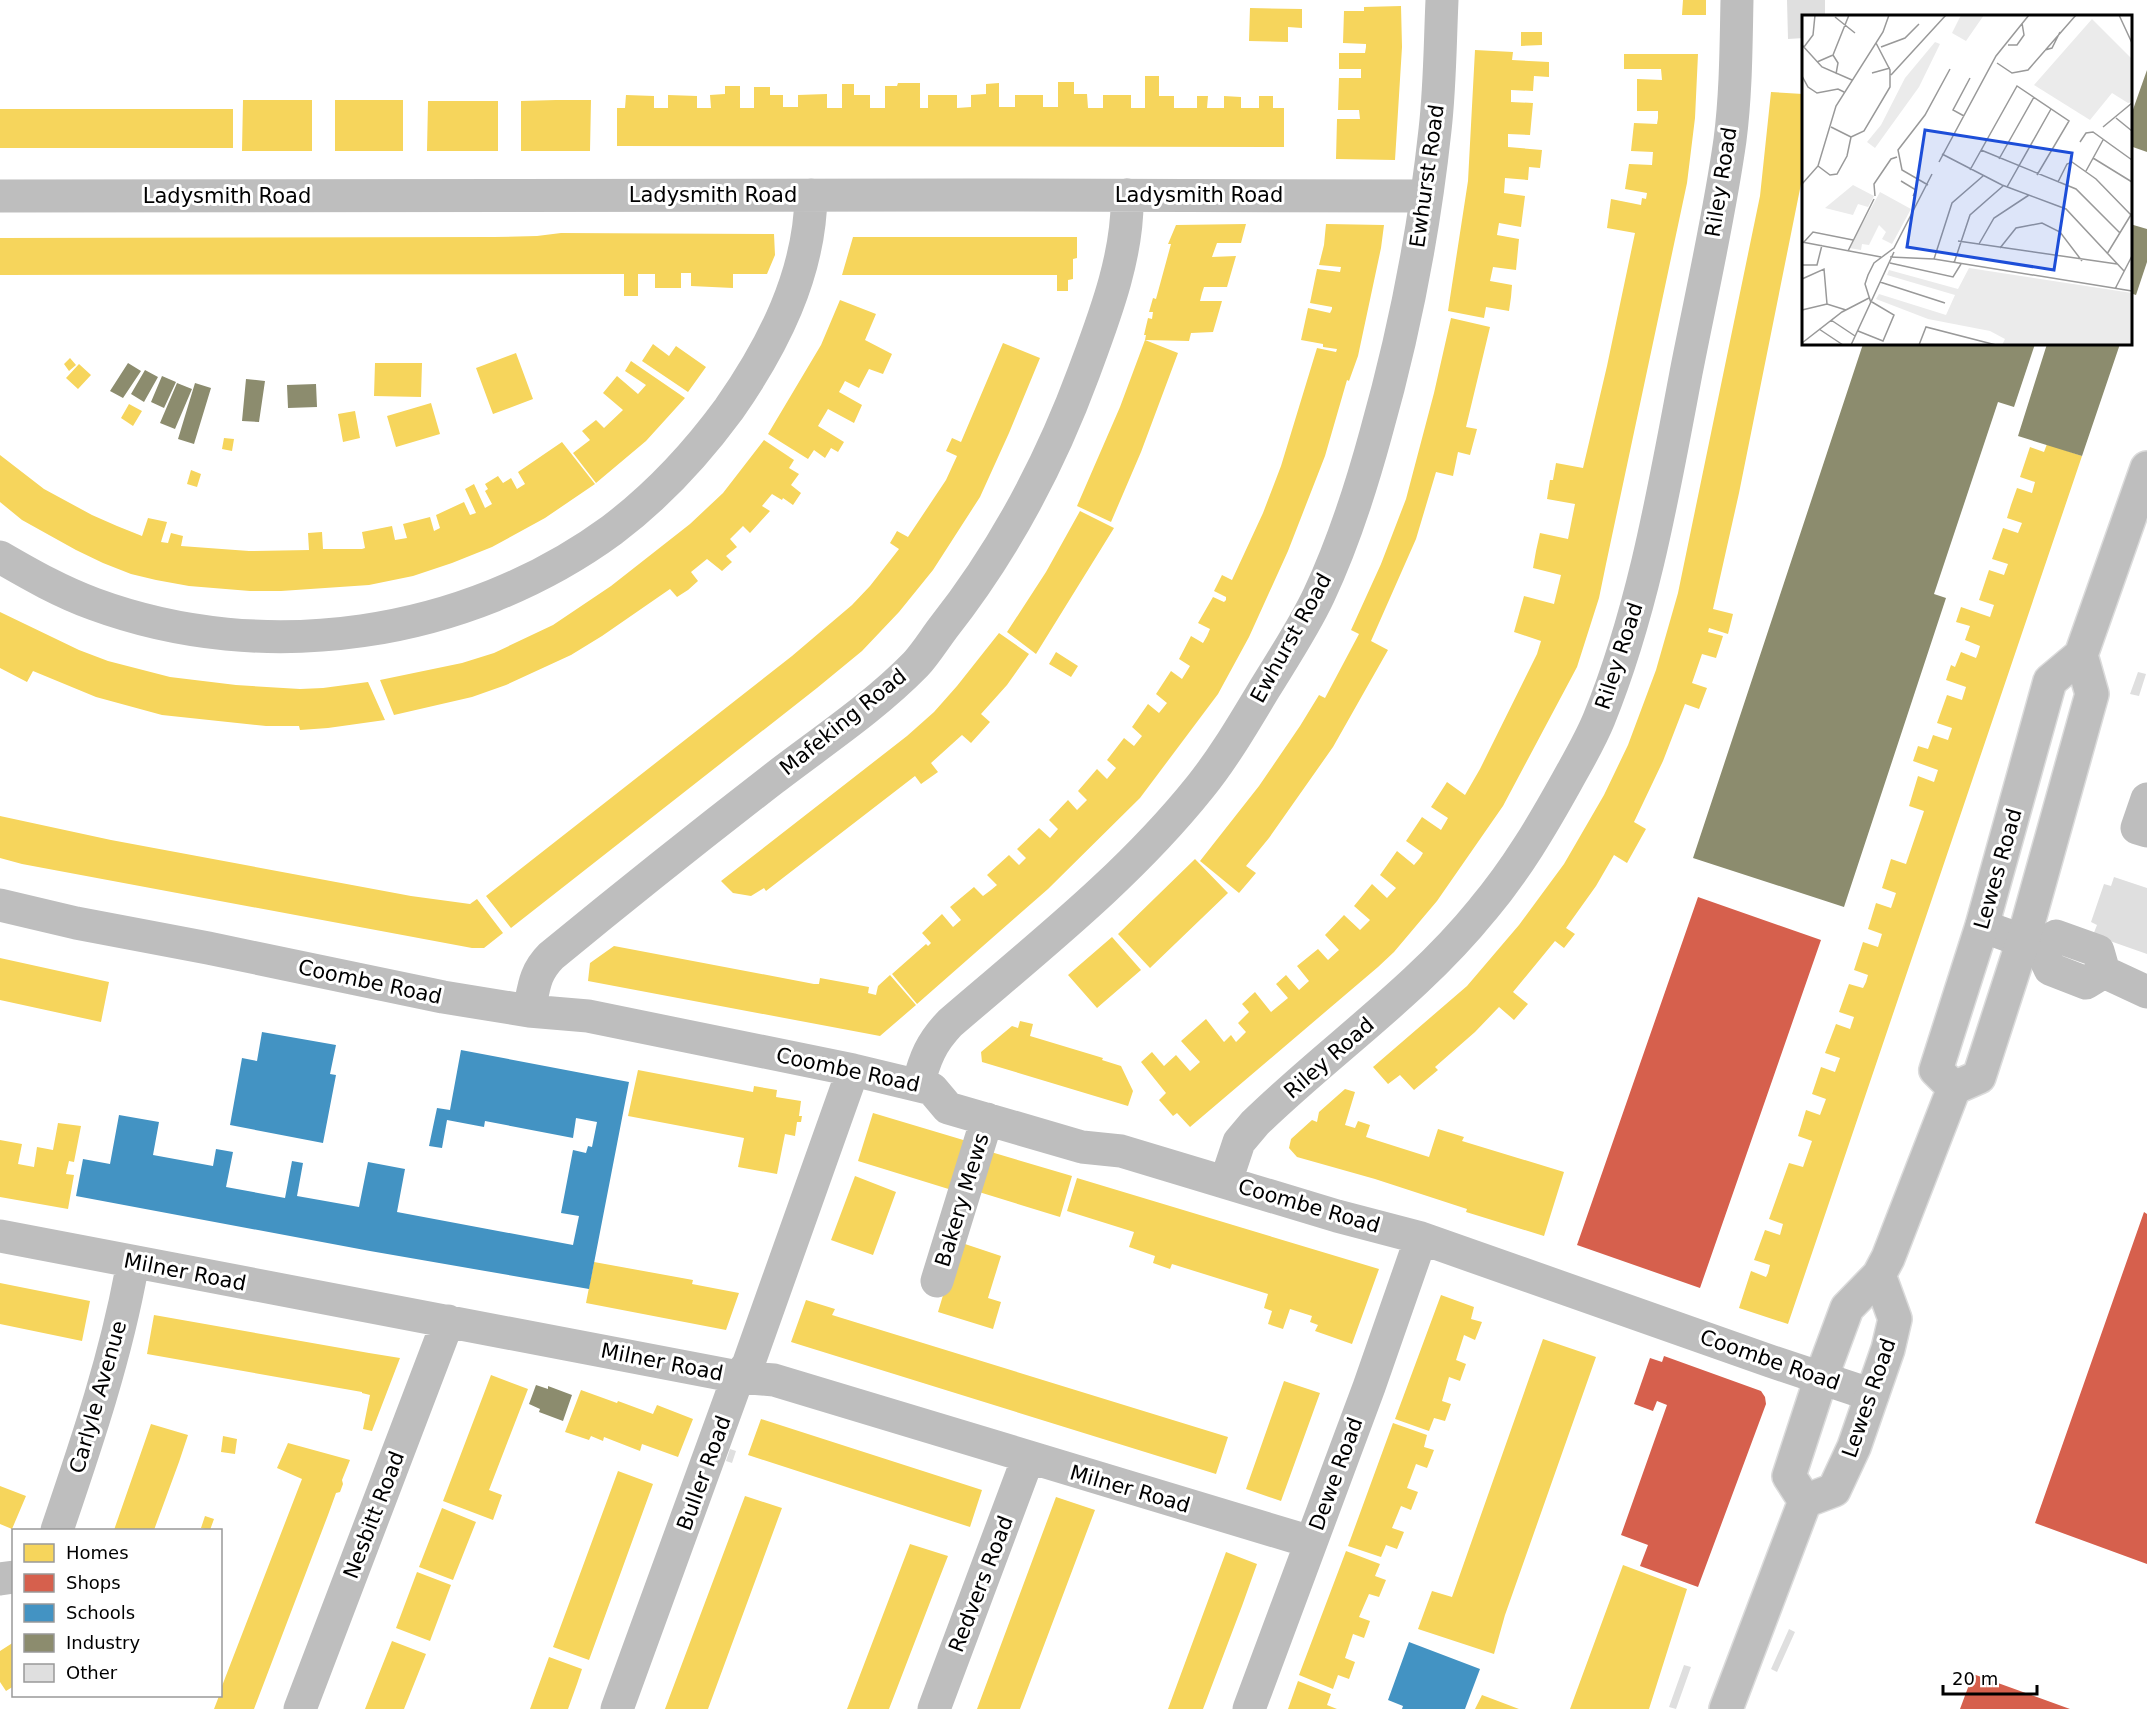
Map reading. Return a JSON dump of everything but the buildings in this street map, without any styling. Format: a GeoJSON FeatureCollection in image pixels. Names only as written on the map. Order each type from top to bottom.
{"type":"FeatureCollection","features":[{"type":"Feature","properties":{"kind":"street","name":"Ewhurst Road"},"geometry":{"type":"LineString","coordinates":[[918,1085],[928,1051],[943,1029],[1102,893],[1153,840],[1200,786],[1236,736],[1309,615],[1329,572],[1363,480],[1390,385],[1420,242],[1436,121],[1442,0]]}},
{"type":"Feature","properties":{"kind":"street","name":"Riley Road"},"geometry":{"type":"LineString","coordinates":[[1226,1181],[1239,1143],[1255,1123],[1410,987],[1484,908],[1518,863],[1548,815],[1599,719],[1625,644],[1654,536],[1697,320],[1730,140],[1737,0]]}},
{"type":"Feature","properties":{"kind":"street"},"geometry":{"type":"LineString","coordinates":[[0,557],[64,592],[121,613],[186,628],[270,637],[334,634],[387,627],[438,614],[512,588],[565,560],[611,530],[664,485],[691,458],[715,428],[756,366],[789,304],[808,239],[811,195]]}},
{"type":"Feature","properties":{"kind":"street","name":"Mafeking Road"},"geometry":{"type":"LineString","coordinates":[[530,1011],[536,975],[542,964],[675,854],[884,694],[918,662],[963,604],[1006,537],[1060,430],[1080,382],[1101,324],[1119,260],[1125,234],[1127,195]]}},
{"type":"Feature","properties":{"kind":"street","name":"Ladysmith Road"},"geometry":{"type":"LineString","coordinates":[[0,196],[1426,196]]}},
{"type":"Feature","properties":{"kind":"street"},"geometry":{"type":"LineString","coordinates":[[2081,655],[2147,468]]}},
{"type":"Feature","properties":{"kind":"street","name":"Lewes Road"},"geometry":{"type":"LineString","coordinates":[[2081,655],[2092,694],[2031,944],[1979,1077],[1954,1088],[1936,1070],[1982,926],[2050,681],[2081,655]]}},
{"type":"Feature","properties":{"kind":"street"},"geometry":{"type":"LineString","coordinates":[[2147,799],[2137,828],[2147,831]]}},
{"type":"Feature","properties":{"kind":"street","name":"Coombe Road"},"geometry":{"type":"LineString","coordinates":[[0,905],[76,923],[208,948],[390,987],[530,1011],[588,1016],[918,1085],[932,1089],[948,1108],[1082,1147],[1122,1151],[1337,1216],[1421,1238],[1872,1395]]}},
{"type":"Feature","properties":{"kind":"street"},"geometry":{"type":"LineString","coordinates":[[1982,926],[2031,944],[2050,969],[2086,982],[2104,972],[2147,992]]}},
{"type":"Feature","properties":{"kind":"street","name":"Buller Road"},"geometry":{"type":"LineString","coordinates":[[617,1709],[738,1377],[748,1365],[853,1070]]}},
{"type":"Feature","properties":{"kind":"street"},"geometry":{"type":"LineString","coordinates":[[1726,1709],[1805,1502],[1789,1476],[1846,1308],[1879,1275],[1888,1258],[1954,1088]]}},
{"type":"Feature","properties":{"kind":"street","name":"Bakery Mews"},"geometry":{"type":"LineString","coordinates":[[937,1281],[987,1119]]}},
{"type":"Feature","properties":{"kind":"street","name":"Milner Road"},"geometry":{"type":"LineString","coordinates":[[0,1236],[738,1377],[774,1380],[1311,1542]]}},
{"type":"Feature","properties":{"kind":"street","name":"Dewe Road"},"geometry":{"type":"LineString","coordinates":[[1249,1709],[1421,1238]]}},
{"type":"Feature","properties":{"kind":"street","name":"Carlyle Avenue"},"geometry":{"type":"LineString","coordinates":[[57,1529],[96,1416],[114,1353],[133,1262]]}},
{"type":"Feature","properties":{"kind":"street","name":"Lewes Road"},"geometry":{"type":"LineString","coordinates":[[1805,1502],[1834,1490],[1854,1447],[1888,1350],[1895,1319],[1879,1275]]}},
{"type":"Feature","properties":{"kind":"street","name":"Nesbitt Road"},"geometry":{"type":"LineString","coordinates":[[300,1709],[448,1321]]}},
{"type":"Feature","properties":{"kind":"street","name":"Redvers Road"},"geometry":{"type":"LineString","coordinates":[[934,1709],[1028,1458]]}}]}
